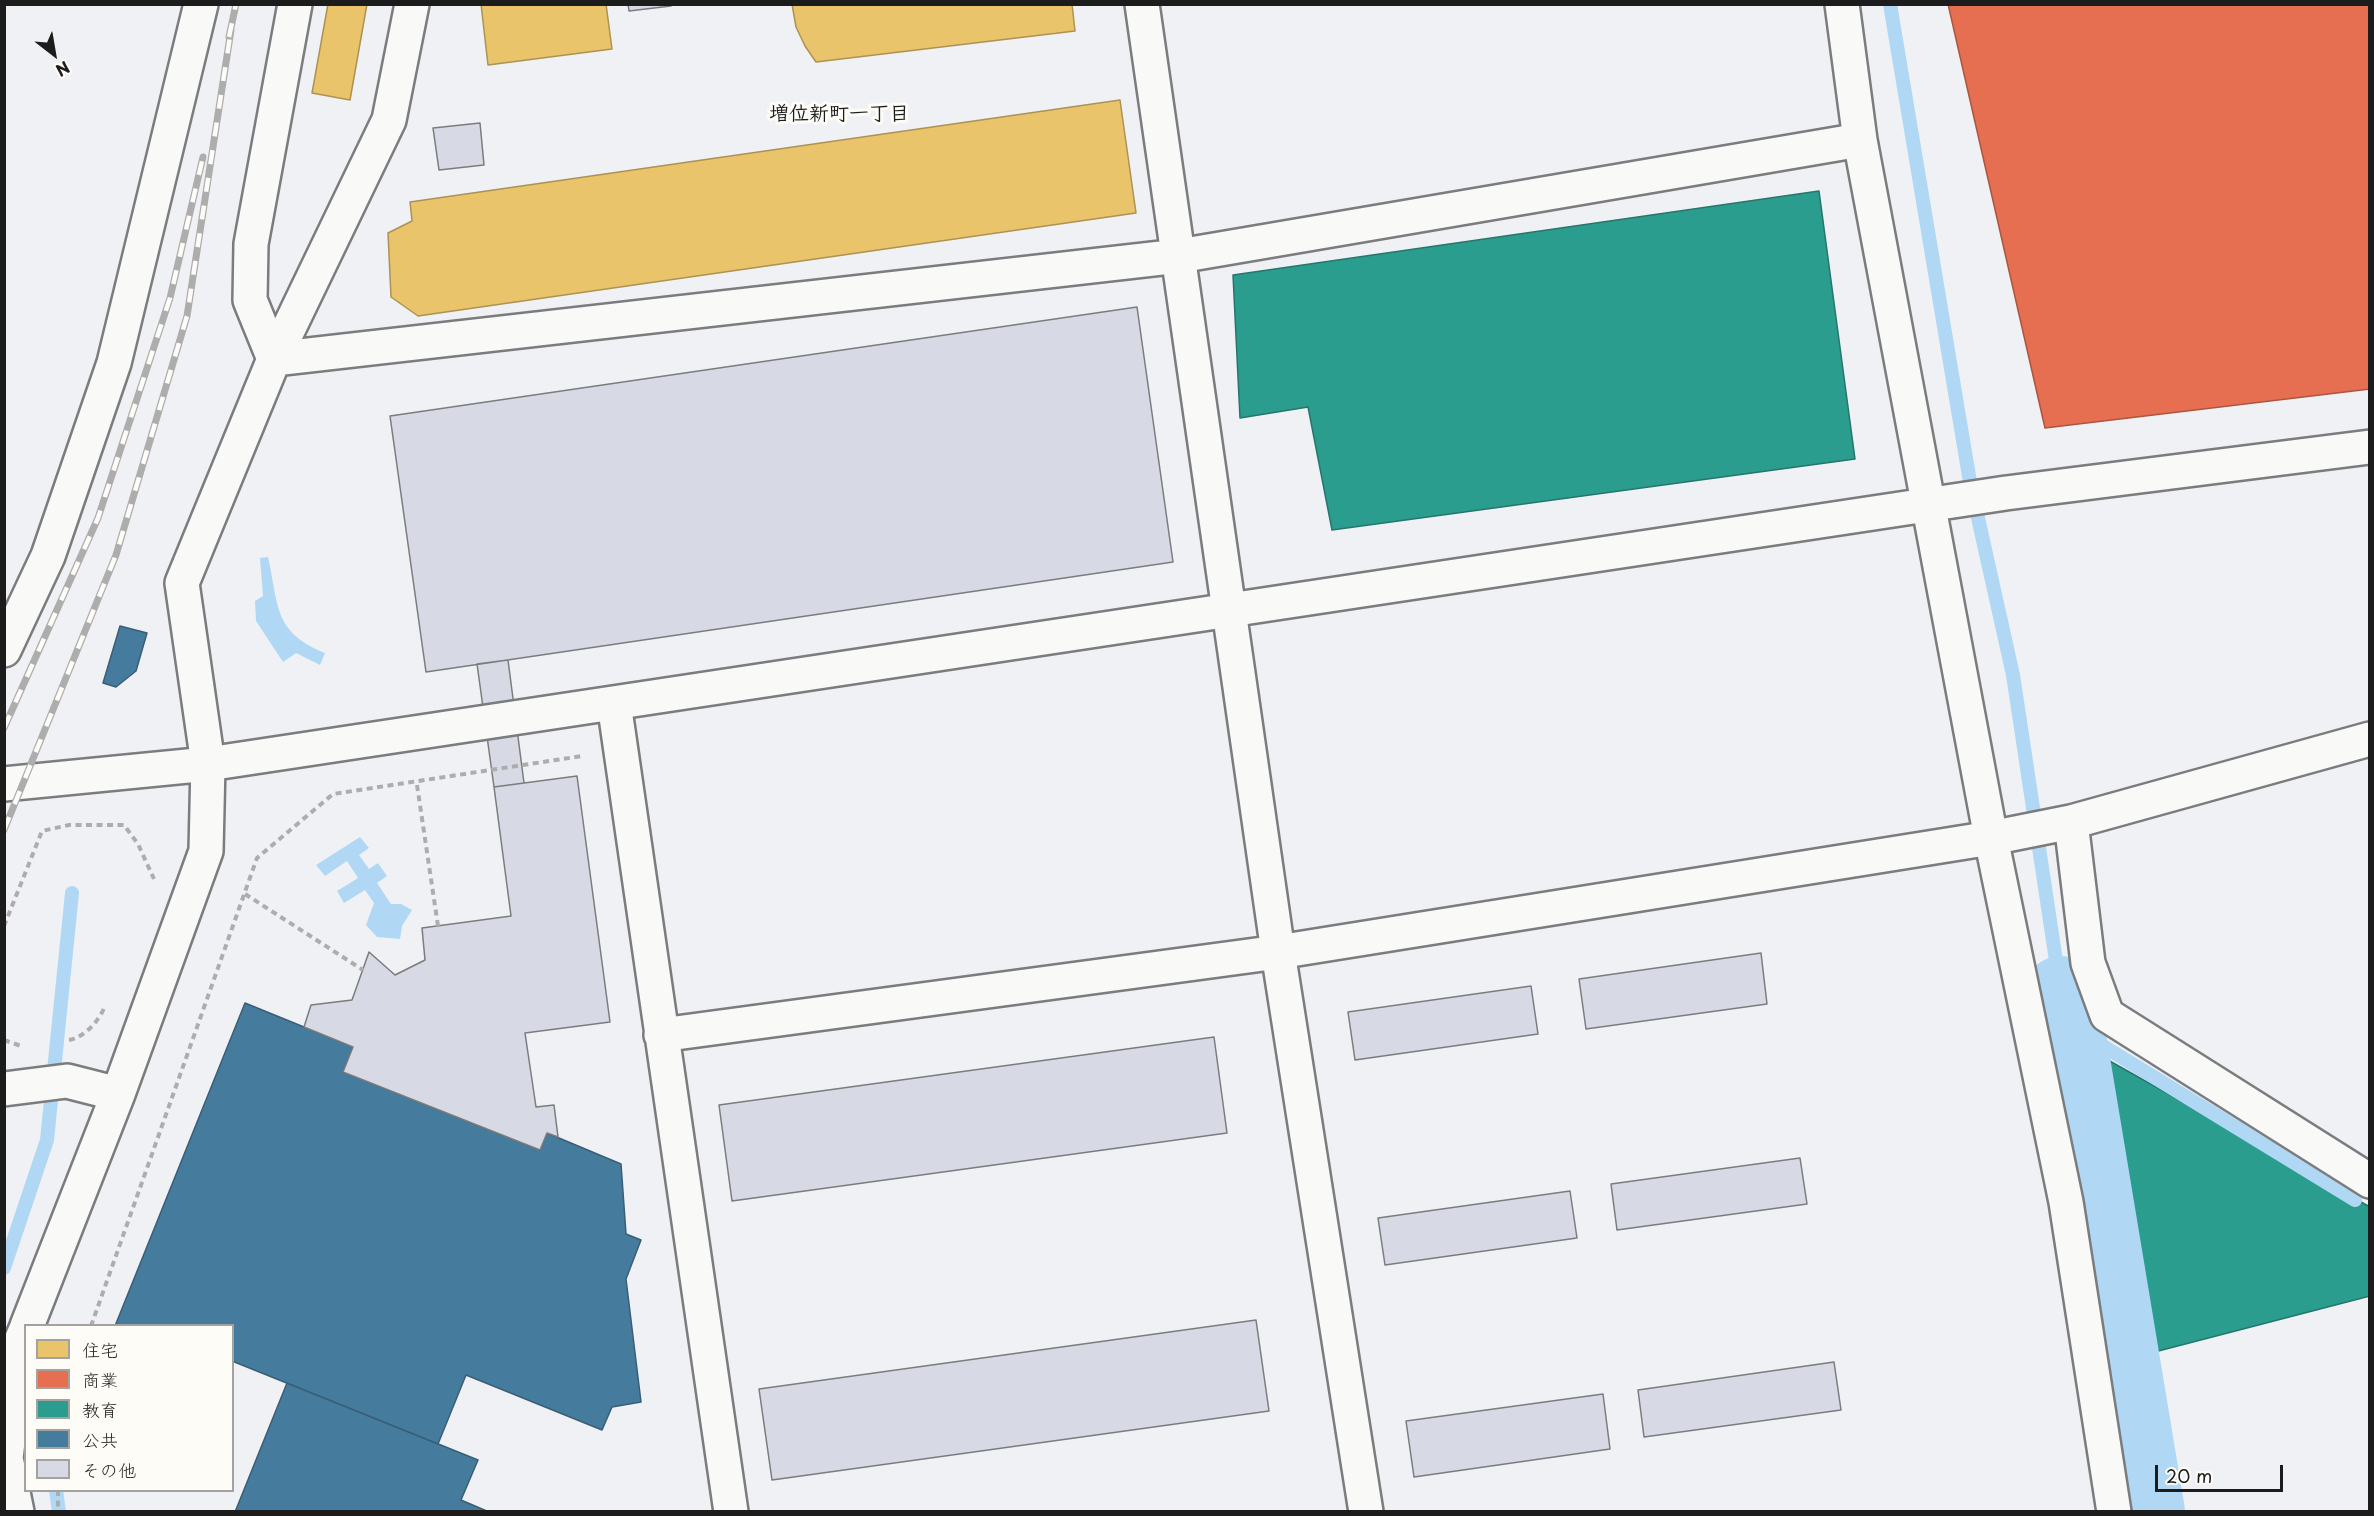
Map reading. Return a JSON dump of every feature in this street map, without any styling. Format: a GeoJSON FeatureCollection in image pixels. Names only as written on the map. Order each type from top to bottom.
{"type":"FeatureCollection","features":[{"type":"Feature","properties":{"kind":"street"},"geometry":{"type":"LineString","coordinates":[[4,650],[48,556],[114,363],[201,4]]}},
{"type":"Feature","properties":{"kind":"street"},"geometry":{"type":"LineString","coordinates":[[274,359],[250,300],[251,244],[295,4]]}},
{"type":"Feature","properties":{"kind":"street"},"geometry":{"type":"LineString","coordinates":[[27,1324],[118,1094],[206,851],[208,764],[182,583],[274,359],[389,120],[412,4]]}},
{"type":"Feature","properties":{"kind":"street"},"geometry":{"type":"LineString","coordinates":[[1142,4],[1231,610],[1278,952],[1366,1512]]}},
{"type":"Feature","properties":{"kind":"street"},"geometry":{"type":"LineString","coordinates":[[1842,4],[1860,140],[1992,838],[2066,1202],[2114,1512]]}},
{"type":"Feature","properties":{"kind":"street"},"geometry":{"type":"LineString","coordinates":[[274,359],[1179,256],[1860,140]]}},
{"type":"Feature","properties":{"kind":"street"},"geometry":{"type":"LineString","coordinates":[[4,784],[208,764],[2006,493],[2370,447]]}},
{"type":"Feature","properties":{"kind":"street"},"geometry":{"type":"LineString","coordinates":[[614,703],[731,1512]]}},
{"type":"Feature","properties":{"kind":"street"},"geometry":{"type":"LineString","coordinates":[[661,1035],[1278,952],[1992,838],[2071,822],[2370,739]]}},
{"type":"Feature","properties":{"kind":"street"},"geometry":{"type":"LineString","coordinates":[[2071,822],[2088,963],[2107,1015],[2370,1181]]}},
{"type":"Feature","properties":{"kind":"street"},"geometry":{"type":"LineString","coordinates":[[4,1089],[67,1081],[118,1094]]}},
{"type":"Feature","properties":{"kind":"street"},"geometry":{"type":"LineString","coordinates":[[17,1512],[6,1458],[9,1396],[24,1332]]}},
{"type":"Feature","properties":{"kind":"path"},"geometry":{"type":"LineString","coordinates":[[92,1324],[257,858],[333,794],[621,750]]}},
{"type":"Feature","properties":{"kind":"path"},"geometry":{"type":"LineString","coordinates":[[417,785],[438,926]]}},
{"type":"Feature","properties":{"kind":"path"},"geometry":{"type":"LineString","coordinates":[[4,926],[42,831],[69,825],[124,825],[138,844],[155,881]]}},
{"type":"Feature","properties":{"kind":"path"},"geometry":{"type":"LineString","coordinates":[[245,894],[363,970]]}},
{"type":"Feature","properties":{"kind":"path"},"geometry":{"type":"LineString","coordinates":[[67,1040],[77,1038],[101,1018],[109,997]]}},
{"type":"Feature","properties":{"kind":"path"},"geometry":{"type":"LineString","coordinates":[[4,1040],[26,1048]]}},
{"type":"Feature","properties":{"kind":"path"},"geometry":{"type":"LineString","coordinates":[[58,1492],[58,1512]]}},
{"type":"Feature","properties":{"kind":"water"},"geometry":{"type":"Polygon","coordinates":[[[268,557],[281,616],[296,636],[325,653],[320,665],[296,653],[283,662],[256,621],[255,601],[263,596],[260,558],[268,557]]]}},
{"type":"Feature","properties":{"kind":"water"},"geometry":{"type":"Polygon","coordinates":[[[360,837],[369,848],[359,855],[369,869],[378,863],[387,876],[377,883],[391,904],[401,904],[412,910],[402,926],[400,939],[377,937],[366,925],[374,903],[365,890],[344,903],[337,891],[358,878],[347,861],[325,876],[316,865],[360,837]]]}},
{"type":"Feature","properties":{"kind":"building: 住宅"},"geometry":{"type":"Polygon","coordinates":[[[328,4],[367,4],[350,100],[312,93],[328,4]]]}},
{"type":"Feature","properties":{"kind":"building: 住宅"},"geometry":{"type":"Polygon","coordinates":[[[481,4],[606,4],[612,49],[488,65],[481,4]]]}},
{"type":"Feature","properties":{"kind":"building: 住宅"},"geometry":{"type":"Polygon","coordinates":[[[792,4],[1072,4],[1075,31],[816,62],[796,27],[792,4]]]}},
{"type":"Feature","properties":{"kind":"building: 住宅"},"geometry":{"type":"Polygon","coordinates":[[[1120,100],[1136,213],[418,316],[391,297],[388,233],[412,221],[410,202],[1120,100]]]}},
{"type":"Feature","properties":{"kind":"building: 商業"},"geometry":{"type":"Polygon","coordinates":[[[1948,4],[2370,4],[2370,389],[2045,428],[1948,4]]]}},
{"type":"Feature","properties":{"kind":"building: 教育"},"geometry":{"type":"Polygon","coordinates":[[[1819,191],[1855,459],[1332,530],[1308,407],[1240,418],[1233,275],[1819,191]]]}},
{"type":"Feature","properties":{"kind":"building: 教育"},"geometry":{"type":"Polygon","coordinates":[[[2083,1046],[2370,1207],[2370,1296],[2143,1355],[2083,1046]]]}},
{"type":"Feature","properties":{"kind":"building: 公共"},"geometry":{"type":"Polygon","coordinates":[[[120,626],[147,633],[136,671],[116,687],[103,683],[120,626]]]}},
{"type":"Feature","properties":{"kind":"building: 公共"},"geometry":{"type":"Polygon","coordinates":[[[245,1003],[353,1047],[343,1072],[540,1150],[547,1133],[621,1164],[626,1234],[641,1240],[626,1279],[641,1402],[612,1407],[602,1430],[466,1375],[438,1444],[234,1362],[234,1324],[116,1324],[245,1003]]]}},
{"type":"Feature","properties":{"kind":"building: 公共"},"geometry":{"type":"Polygon","coordinates":[[[287,1383],[478,1460],[461,1500],[489,1512],[235,1512],[287,1383]]]}},
{"type":"Feature","properties":{"kind":"building: その他"},"geometry":{"type":"Polygon","coordinates":[[[628,4],[671,4],[671,6],[629,11],[628,4]]]}},
{"type":"Feature","properties":{"kind":"building: その他"},"geometry":{"type":"Polygon","coordinates":[[[480,123],[484,165],[439,170],[433,128],[480,123]]]}},
{"type":"Feature","properties":{"kind":"building: その他"},"geometry":{"type":"Polygon","coordinates":[[[1137,307],[1173,562],[426,672],[390,416],[1137,307]]]}},
{"type":"Feature","properties":{"kind":"building: その他"},"geometry":{"type":"Polygon","coordinates":[[[508,660],[524,783],[494,787],[477,664],[508,660]]]}},
{"type":"Feature","properties":{"kind":"building: その他"},"geometry":{"type":"Polygon","coordinates":[[[577,776],[610,1022],[525,1033],[536,1107],[554,1105],[558,1137],[547,1133],[540,1150],[343,1072],[353,1047],[304,1027],[311,1005],[352,1000],[369,952],[395,975],[425,960],[422,928],[511,916],[494,787],[577,776]]]}},
{"type":"Feature","properties":{"kind":"building: その他"},"geometry":{"type":"Polygon","coordinates":[[[1761,953],[1767,1004],[1586,1029],[1579,979],[1761,953]]]}},
{"type":"Feature","properties":{"kind":"building: その他"},"geometry":{"type":"Polygon","coordinates":[[[1531,986],[1538,1034],[1355,1060],[1348,1012],[1531,986]]]}},
{"type":"Feature","properties":{"kind":"building: その他"},"geometry":{"type":"Polygon","coordinates":[[[1214,1037],[1227,1133],[732,1201],[719,1105],[1214,1037]]]}},
{"type":"Feature","properties":{"kind":"building: その他"},"geometry":{"type":"Polygon","coordinates":[[[1800,1158],[1807,1204],[1617,1230],[1611,1184],[1800,1158]]]}},
{"type":"Feature","properties":{"kind":"building: その他"},"geometry":{"type":"Polygon","coordinates":[[[1570,1191],[1577,1238],[1385,1265],[1378,1218],[1570,1191]]]}},
{"type":"Feature","properties":{"kind":"building: その他"},"geometry":{"type":"Polygon","coordinates":[[[1256,1320],[1269,1411],[772,1480],[759,1389],[1256,1320]]]}},
{"type":"Feature","properties":{"kind":"building: その他"},"geometry":{"type":"Polygon","coordinates":[[[1834,1362],[1841,1410],[1644,1437],[1638,1390],[1834,1362]]]}},
{"type":"Feature","properties":{"kind":"building: その他"},"geometry":{"type":"Polygon","coordinates":[[[1603,1394],[1610,1449],[1414,1477],[1406,1421],[1603,1394]]]}},
{"type":"Feature","properties":{"kind":"waterway"},"geometry":{"type":"LineString","coordinates":[[1890,4],[1970,482],[2013,675],[2061,994],[2090,1038],[2355,1200]]}},
{"type":"Feature","properties":{"kind":"waterway"},"geometry":{"type":"LineString","coordinates":[[4,1268],[47,1140],[72,893]]}},
{"type":"Feature","properties":{"kind":"waterway"},"geometry":{"type":"LineString","coordinates":[[2061,994],[2147,1512]]}},
{"type":"Feature","properties":{"kind":"waterway"},"geometry":{"type":"LineString","coordinates":[[56,1492],[59,1512]]}},
{"type":"Feature","properties":{"kind":"railway"},"geometry":{"type":"LineString","coordinates":[[229,37],[236,4]]}},
{"type":"Feature","properties":{"kind":"railway"},"geometry":{"type":"LineString","coordinates":[[4,830],[116,555],[187,316],[231,30]]}},
{"type":"Feature","properties":{"kind":"railway"},"geometry":{"type":"LineString","coordinates":[[4,728],[98,518],[170,298],[203,157]]}},
{"type":"Feature","properties":{"kind":"district","name":"増位新町一丁目"},"geometry":{"type":"Point","coordinates":[839,114]}}]}
